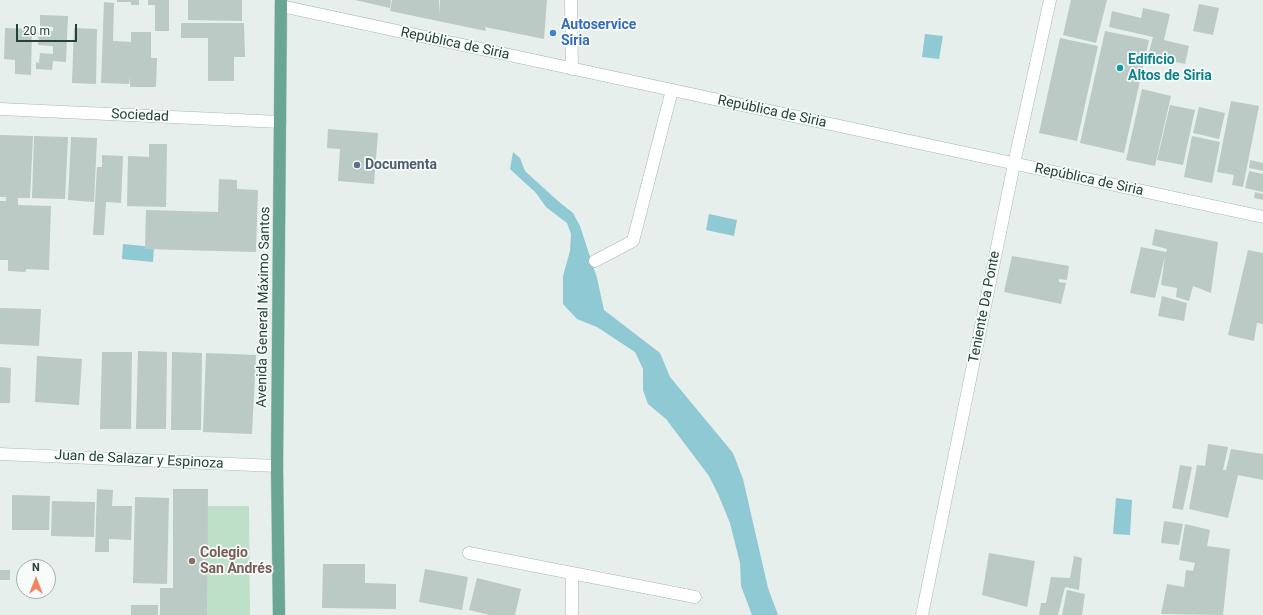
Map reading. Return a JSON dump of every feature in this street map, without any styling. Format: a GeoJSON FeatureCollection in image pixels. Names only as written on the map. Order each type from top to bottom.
{"type":"FeatureCollection","features":[{"type":"Feature","properties":{"kind":"main road","name":"Avenida General Máximo Santos"},"geometry":{"type":"LineString","coordinates":[[279,615],[277,466],[281,3]]}},
{"type":"Feature","properties":{"kind":"street"},"geometry":{"type":"LineString","coordinates":[[571,0],[572,69]]}},
{"type":"Feature","properties":{"kind":"street","name":"Teniente Da Ponte"},"geometry":{"type":"LineString","coordinates":[[922,615],[1014,164],[1050,0]]}},
{"type":"Feature","properties":{"kind":"street","name":"República de Siria"},"geometry":{"type":"LineString","coordinates":[[281,3],[572,69],[1263,218]]}},
{"type":"Feature","properties":{"kind":"street"},"geometry":{"type":"LineString","coordinates":[[595,261],[633,241],[672,90]]}},
{"type":"Feature","properties":{"kind":"street","name":"Sociedad"},"geometry":{"type":"LineString","coordinates":[[0,109],[280,122]]}},
{"type":"Feature","properties":{"kind":"street","name":"Juan de Salazar y Espinoza"},"geometry":{"type":"LineString","coordinates":[[0,454],[277,466]]}},
{"type":"Feature","properties":{"kind":"street"},"geometry":{"type":"LineString","coordinates":[[469,553],[694,597]]}},
{"type":"Feature","properties":{"kind":"street"},"geometry":{"type":"LineString","coordinates":[[572,573],[572,615]]}},
{"type":"Feature","properties":{"kind":"green space"},"geometry":{"type":"Polygon","coordinates":[[[205,506],[249,506],[250,615],[206,615],[205,506]]]}},
{"type":"Feature","properties":{"kind":"water"},"geometry":{"type":"Polygon","coordinates":[[[925,34],[943,36],[939,59],[922,57],[925,34]]]}},
{"type":"Feature","properties":{"kind":"water"},"geometry":{"type":"Polygon","coordinates":[[[513,152],[520,158],[525,171],[573,213],[580,226],[597,278],[604,310],[660,353],[670,377],[733,453],[743,479],[768,588],[778,615],[752,615],[741,586],[740,563],[730,523],[718,494],[709,476],[666,419],[648,404],[643,390],[643,369],[635,352],[597,327],[577,319],[563,304],[563,276],[570,251],[571,234],[567,223],[546,207],[536,193],[510,169],[513,152]]]}},
{"type":"Feature","properties":{"kind":"water"},"geometry":{"type":"Polygon","coordinates":[[[709,214],[737,220],[734,236],[706,230],[709,214]]]}},
{"type":"Feature","properties":{"kind":"water"},"geometry":{"type":"Polygon","coordinates":[[[123,244],[154,247],[153,262],[122,259],[123,244]]]}},
{"type":"Feature","properties":{"kind":"water"},"geometry":{"type":"Polygon","coordinates":[[[1116,498],[1132,500],[1130,535],[1113,534],[1116,498]]]}},
{"type":"Feature","properties":{"kind":"building"},"geometry":{"type":"Polygon","coordinates":[[[117,0],[139,0],[139,5],[131,5],[131,2],[117,2],[117,0]]]}},
{"type":"Feature","properties":{"kind":"building"},"geometry":{"type":"Polygon","coordinates":[[[148,0],[169,0],[169,31],[155,31],[155,5],[148,5],[148,0]]]}},
{"type":"Feature","properties":{"kind":"building"},"geometry":{"type":"Polygon","coordinates":[[[188,0],[242,0],[242,21],[188,20],[188,0]]]}},
{"type":"Feature","properties":{"kind":"building"},"geometry":{"type":"Polygon","coordinates":[[[355,0],[391,0],[390,8],[355,0]]]}},
{"type":"Feature","properties":{"kind":"building"},"geometry":{"type":"Polygon","coordinates":[[[392,0],[439,0],[439,16],[440,0],[547,0],[544,39],[485,27],[486,31],[390,11],[392,0]]]}},
{"type":"Feature","properties":{"kind":"building"},"geometry":{"type":"Polygon","coordinates":[[[1071,0],[1107,0],[1096,43],[1063,35],[1071,0]]]}},
{"type":"Feature","properties":{"kind":"building"},"geometry":{"type":"Polygon","coordinates":[[[104,2],[114,3],[113,41],[131,42],[131,32],[151,32],[151,58],[157,58],[156,87],[130,87],[130,76],[129,84],[101,83],[104,2]]]}},
{"type":"Feature","properties":{"kind":"building"},"geometry":{"type":"Polygon","coordinates":[[[1199,4],[1219,8],[1213,35],[1193,31],[1199,4]]]}},
{"type":"Feature","properties":{"kind":"building"},"geometry":{"type":"Polygon","coordinates":[[[1143,8],[1170,14],[1164,40],[1189,46],[1185,64],[1148,56],[1153,37],[1109,27],[1112,11],[1141,18],[1143,8]]]}},
{"type":"Feature","properties":{"kind":"building"},"geometry":{"type":"Polygon","coordinates":[[[40,15],[68,16],[66,62],[53,61],[52,70],[36,69],[36,62],[39,63],[40,53],[53,54],[53,46],[38,45],[39,30],[53,31],[53,27],[40,26],[40,15]]]}},
{"type":"Feature","properties":{"kind":"building"},"geometry":{"type":"Polygon","coordinates":[[[181,23],[244,23],[245,57],[234,57],[234,81],[208,81],[208,38],[181,38],[181,23]]]}},
{"type":"Feature","properties":{"kind":"building"},"geometry":{"type":"Polygon","coordinates":[[[5,28],[32,29],[31,75],[15,74],[15,60],[4,59],[5,28]]]}},
{"type":"Feature","properties":{"kind":"building"},"geometry":{"type":"Polygon","coordinates":[[[74,28],[97,29],[96,84],[72,83],[74,28]]]}},
{"type":"Feature","properties":{"kind":"building","name":"Edificio Altos de Siria"},"geometry":{"type":"Polygon","coordinates":[[[1105,31],[1149,40],[1124,153],[1080,143],[1105,31]]]}},
{"type":"Feature","properties":{"kind":"building"},"geometry":{"type":"Polygon","coordinates":[[[1060,38],[1098,46],[1077,141],[1039,133],[1060,38]]]}},
{"type":"Feature","properties":{"kind":"building"},"geometry":{"type":"Polygon","coordinates":[[[1142,89],[1171,96],[1155,166],[1126,160],[1142,89]]]}},
{"type":"Feature","properties":{"kind":"building"},"geometry":{"type":"Polygon","coordinates":[[[1231,101],[1259,106],[1243,187],[1232,185],[1234,175],[1217,172],[1231,101]]]}},
{"type":"Feature","properties":{"kind":"building"},"geometry":{"type":"Polygon","coordinates":[[[1170,105],[1195,110],[1183,165],[1157,160],[1170,105]]]}},
{"type":"Feature","properties":{"kind":"building"},"geometry":{"type":"Polygon","coordinates":[[[1199,107],[1225,113],[1219,139],[1193,133],[1199,107]]]}},
{"type":"Feature","properties":{"kind":"building","name":"Documenta"},"geometry":{"type":"Polygon","coordinates":[[[328,129],[378,133],[374,184],[338,181],[340,149],[327,148],[328,129]]]}},
{"type":"Feature","properties":{"kind":"building"},"geometry":{"type":"Polygon","coordinates":[[[0,135],[33,136],[30,198],[18,198],[18,205],[51,206],[49,270],[26,269],[26,272],[8,271],[8,260],[0,260],[0,201],[6,201],[6,197],[0,197],[0,135]]]}},
{"type":"Feature","properties":{"kind":"building"},"geometry":{"type":"Polygon","coordinates":[[[34,136],[68,137],[65,199],[32,198],[34,136]]]}},
{"type":"Feature","properties":{"kind":"building"},"geometry":{"type":"Polygon","coordinates":[[[1192,136],[1220,142],[1212,183],[1184,177],[1192,136]]]}},
{"type":"Feature","properties":{"kind":"building"},"geometry":{"type":"Polygon","coordinates":[[[71,137],[97,138],[94,202],[68,200],[71,137]]]}},
{"type":"Feature","properties":{"kind":"building"},"geometry":{"type":"Polygon","coordinates":[[[149,144],[167,144],[166,207],[127,206],[128,156],[149,157],[149,144]]]}},
{"type":"Feature","properties":{"kind":"building"},"geometry":{"type":"Polygon","coordinates":[[[102,155],[123,156],[121,203],[106,202],[104,235],[93,235],[97,167],[102,167],[102,155]]]}},
{"type":"Feature","properties":{"kind":"building"},"geometry":{"type":"Polygon","coordinates":[[[1250,160],[1263,163],[1263,171],[1249,168],[1250,160]]]}},
{"type":"Feature","properties":{"kind":"building"},"geometry":{"type":"Polygon","coordinates":[[[1249,171],[1263,174],[1263,192],[1245,188],[1249,171]]]}},
{"type":"Feature","properties":{"kind":"building"},"geometry":{"type":"Polygon","coordinates":[[[219,179],[237,180],[237,189],[258,190],[256,252],[145,249],[146,210],[218,212],[219,179]]]}},
{"type":"Feature","properties":{"kind":"building"},"geometry":{"type":"Polygon","coordinates":[[[1255,192],[1263,194],[1263,200],[1254,198],[1255,192]]]}},
{"type":"Feature","properties":{"kind":"building"},"geometry":{"type":"Polygon","coordinates":[[[1155,229],[1218,242],[1211,293],[1193,286],[1189,301],[1176,297],[1177,288],[1161,285],[1165,256],[1155,298],[1130,293],[1141,247],[1166,252],[1167,249],[1152,245],[1155,229]]]}},
{"type":"Feature","properties":{"kind":"building"},"geometry":{"type":"Polygon","coordinates":[[[1248,250],[1263,253],[1263,324],[1257,323],[1254,341],[1228,335],[1248,250]]]}},
{"type":"Feature","properties":{"kind":"building"},"geometry":{"type":"Polygon","coordinates":[[[1012,256],[1069,266],[1067,280],[1059,279],[1059,282],[1066,283],[1061,304],[1004,292],[1012,256]]]}},
{"type":"Feature","properties":{"kind":"building"},"geometry":{"type":"Polygon","coordinates":[[[1162,296],[1187,303],[1184,321],[1158,316],[1162,296]]]}},
{"type":"Feature","properties":{"kind":"building"},"geometry":{"type":"Polygon","coordinates":[[[0,308],[41,309],[39,346],[0,344],[0,308]]]}},
{"type":"Feature","properties":{"kind":"building"},"geometry":{"type":"Polygon","coordinates":[[[138,351],[167,352],[166,429],[136,429],[138,351]]]}},
{"type":"Feature","properties":{"kind":"building"},"geometry":{"type":"Polygon","coordinates":[[[102,352],[132,352],[131,429],[100,429],[102,352]]]}},
{"type":"Feature","properties":{"kind":"building"},"geometry":{"type":"Polygon","coordinates":[[[172,352],[202,353],[201,430],[171,430],[172,352]]]}},
{"type":"Feature","properties":{"kind":"building"},"geometry":{"type":"Polygon","coordinates":[[[206,353],[256,355],[252,434],[203,432],[206,353]]]}},
{"type":"Feature","properties":{"kind":"building"},"geometry":{"type":"Polygon","coordinates":[[[37,356],[82,359],[79,405],[35,402],[37,356]]]}},
{"type":"Feature","properties":{"kind":"building"},"geometry":{"type":"Polygon","coordinates":[[[0,367],[11,368],[10,403],[0,403],[0,367]]]}},
{"type":"Feature","properties":{"kind":"building"},"geometry":{"type":"Polygon","coordinates":[[[1208,444],[1228,447],[1223,470],[1226,470],[1231,449],[1263,454],[1263,480],[1238,475],[1228,518],[1189,509],[1197,465],[1205,466],[1208,444]]]}},
{"type":"Feature","properties":{"kind":"building"},"geometry":{"type":"Polygon","coordinates":[[[1180,465],[1192,467],[1183,510],[1172,508],[1180,465]]]}},
{"type":"Feature","properties":{"kind":"building"},"geometry":{"type":"Polygon","coordinates":[[[97,489],[113,490],[112,506],[132,506],[131,540],[109,539],[109,552],[95,552],[97,489]]]}},
{"type":"Feature","properties":{"kind":"building"},"geometry":{"type":"Polygon","coordinates":[[[173,489],[208,489],[207,615],[160,615],[160,588],[173,588],[173,489]]]}},
{"type":"Feature","properties":{"kind":"building"},"geometry":{"type":"Polygon","coordinates":[[[12,495],[50,496],[49,530],[12,530],[12,495]]]}},
{"type":"Feature","properties":{"kind":"building"},"geometry":{"type":"Polygon","coordinates":[[[135,497],[169,498],[167,584],[133,583],[135,497]]]}},
{"type":"Feature","properties":{"kind":"building"},"geometry":{"type":"Polygon","coordinates":[[[52,501],[95,502],[94,537],[51,536],[52,501]]]}},
{"type":"Feature","properties":{"kind":"building"},"geometry":{"type":"Polygon","coordinates":[[[1164,521],[1183,524],[1179,545],[1161,543],[1164,521]]]}},
{"type":"Feature","properties":{"kind":"building"},"geometry":{"type":"Polygon","coordinates":[[[1185,524],[1210,530],[1207,546],[1230,549],[1223,615],[1161,614],[1167,584],[1184,587],[1186,570],[1193,571],[1195,563],[1179,560],[1185,524]]]}},
{"type":"Feature","properties":{"kind":"building"},"geometry":{"type":"Polygon","coordinates":[[[989,553],[1035,561],[1027,607],[982,595],[989,553]]]}},
{"type":"Feature","properties":{"kind":"building"},"geometry":{"type":"Polygon","coordinates":[[[1074,556],[1082,558],[1079,590],[1065,587],[1058,615],[1039,615],[1041,603],[1046,603],[1051,577],[1070,578],[1074,556]]]}},
{"type":"Feature","properties":{"kind":"building"},"geometry":{"type":"Polygon","coordinates":[[[323,564],[365,564],[365,583],[396,584],[396,609],[322,608],[323,564]]]}},
{"type":"Feature","properties":{"kind":"building"},"geometry":{"type":"Polygon","coordinates":[[[425,569],[468,577],[462,610],[419,602],[425,569]]]}},
{"type":"Feature","properties":{"kind":"building"},"geometry":{"type":"Polygon","coordinates":[[[0,570],[10,570],[10,580],[0,580],[0,570]]]}},
{"type":"Feature","properties":{"kind":"building"},"geometry":{"type":"Polygon","coordinates":[[[477,578],[521,589],[515,615],[490,615],[469,610],[477,578]]]}},
{"type":"Feature","properties":{"kind":"building"},"geometry":{"type":"Polygon","coordinates":[[[1067,590],[1085,594],[1082,615],[1062,615],[1067,590]]]}},
{"type":"Feature","properties":{"kind":"building"},"geometry":{"type":"Polygon","coordinates":[[[131,605],[158,605],[158,615],[131,615],[131,605]]]}},
{"type":"Feature","properties":{"kind":"place","name":"Autoservice Siria"},"geometry":{"type":"Point","coordinates":[553,33]}},
{"type":"Feature","properties":{"kind":"place","name":"Edificio Altos de Siria"},"geometry":{"type":"Point","coordinates":[1120,68]}},
{"type":"Feature","properties":{"kind":"place","name":"Documenta"},"geometry":{"type":"Point","coordinates":[357,165]}},
{"type":"Feature","properties":{"kind":"place","name":"Colegio San Andrés"},"geometry":{"type":"Point","coordinates":[192,561]}}]}
